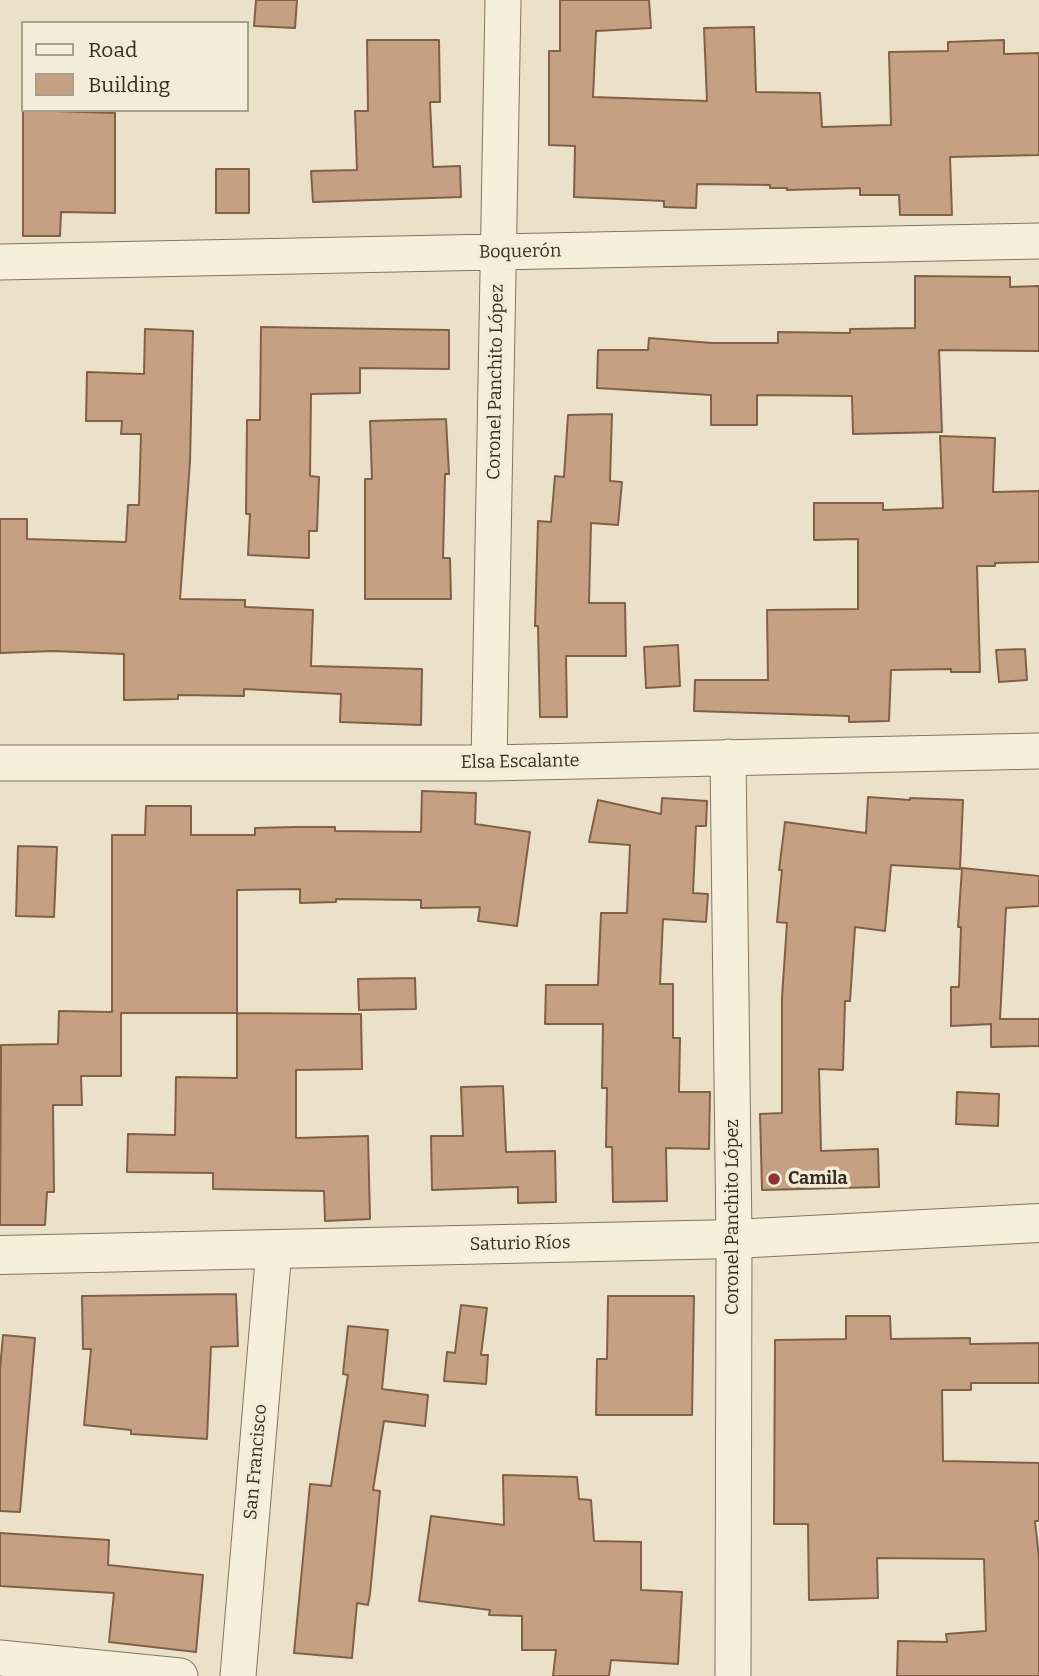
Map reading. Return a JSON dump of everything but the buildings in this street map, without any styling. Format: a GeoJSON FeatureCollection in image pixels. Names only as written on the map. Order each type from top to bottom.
{"type":"FeatureCollection","features":[{"type":"Feature","properties":{"kind":"street","name":"Coronel Panchito López"},"geometry":{"type":"LineString","coordinates":[[489,763],[503,0]]}},
{"type":"Feature","properties":{"kind":"street","name":"Boquerón"},"geometry":{"type":"LineString","coordinates":[[0,262],[1039,242]]}},
{"type":"Feature","properties":{"kind":"street","name":"Elsa Escalante"},"geometry":{"type":"LineString","coordinates":[[0,763],[489,763],[1039,751]]}},
{"type":"Feature","properties":{"kind":"street","name":"Coronel Panchito López"},"geometry":{"type":"LineString","coordinates":[[728,757],[734,1239],[733,1676]]}},
{"type":"Feature","properties":{"kind":"street","name":"Saturio Ríos"},"geometry":{"type":"LineString","coordinates":[[0,1255],[734,1239],[1039,1223]]}},
{"type":"Feature","properties":{"kind":"street","name":"San Francisco"},"geometry":{"type":"LineString","coordinates":[[238,1676],[274,1249]]}},
{"type":"Feature","properties":{"kind":"street"},"geometry":{"type":"LineString","coordinates":[[0,1658],[180,1676]]}},
{"type":"Feature","properties":{"kind":"place","name":"Camila"},"geometry":{"type":"Point","coordinates":[774,1179]}}]}
